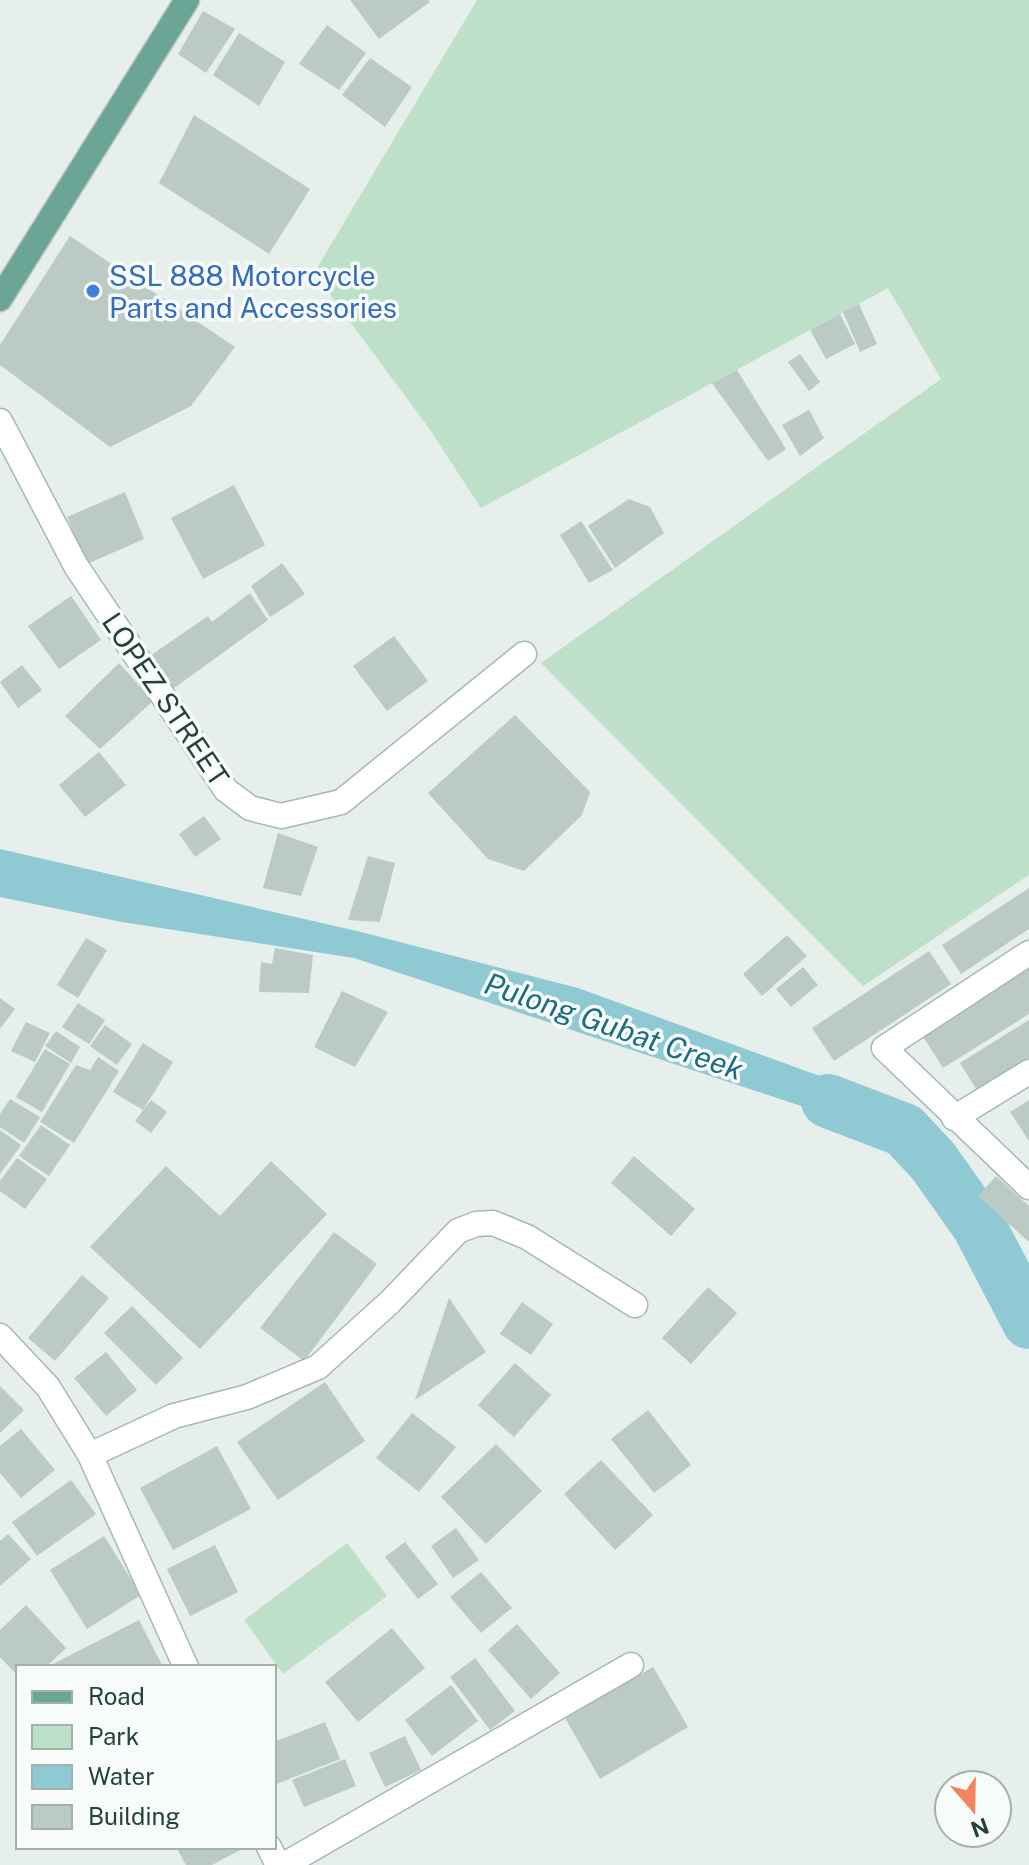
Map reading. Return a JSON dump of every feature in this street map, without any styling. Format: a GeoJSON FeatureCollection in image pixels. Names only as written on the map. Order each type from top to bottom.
{"type":"FeatureCollection","features":[{"type":"Feature","properties":{"kind":"main road"},"geometry":{"type":"LineString","coordinates":[[0,299],[187,0]]}},
{"type":"Feature","properties":{"kind":"street","name":"LOPEZ STREET"},"geometry":{"type":"LineString","coordinates":[[0,421],[76,566],[226,790],[250,808],[281,816],[341,802],[524,654]]}},
{"type":"Feature","properties":{"kind":"street"},"geometry":{"type":"LineString","coordinates":[[1029,953],[884,1048],[1029,1187]]}},
{"type":"Feature","properties":{"kind":"street"},"geometry":{"type":"LineString","coordinates":[[954,1118],[1029,1072]]}},
{"type":"Feature","properties":{"kind":"street"},"geometry":{"type":"LineString","coordinates":[[90,1455],[174,1416],[247,1397],[318,1367],[390,1302],[458,1231],[476,1224],[493,1223],[527,1237],[635,1305]]}},
{"type":"Feature","properties":{"kind":"street"},"geometry":{"type":"LineString","coordinates":[[0,1336],[48,1387],[90,1455],[185,1665]]}},
{"type":"Feature","properties":{"kind":"street"},"geometry":{"type":"LineString","coordinates":[[281,1865],[631,1665]]}},
{"type":"Feature","properties":{"kind":"green space"},"geometry":{"type":"Polygon","coordinates":[[[477,0],[1029,0],[1029,875],[863,986],[541,663],[941,379],[888,288],[481,508],[428,427],[314,273],[477,0]]]}},
{"type":"Feature","properties":{"kind":"green space"},"geometry":{"type":"Polygon","coordinates":[[[347,1543],[387,1596],[283,1674],[244,1620],[347,1543]]]}},
{"type":"Feature","properties":{"kind":"water"},"geometry":{"type":"Polygon","coordinates":[[[0,849],[361,932],[578,988],[853,1088],[970,1193],[998,1224],[1029,1289],[1029,1344],[904,1140],[354,958],[122,922],[0,897],[0,849]]]}},
{"type":"Feature","properties":{"kind":"building"},"geometry":{"type":"Polygon","coordinates":[[[350,0],[428,0],[430,2],[379,39],[350,0]]]}},
{"type":"Feature","properties":{"kind":"building"},"geometry":{"type":"Polygon","coordinates":[[[203,11],[235,29],[206,73],[178,54],[203,11]]]}},
{"type":"Feature","properties":{"kind":"building"},"geometry":{"type":"Polygon","coordinates":[[[327,25],[366,53],[339,90],[299,64],[327,25]]]}},
{"type":"Feature","properties":{"kind":"building"},"geometry":{"type":"Polygon","coordinates":[[[239,33],[285,62],[259,106],[213,75],[239,33]]]}},
{"type":"Feature","properties":{"kind":"building"},"geometry":{"type":"Polygon","coordinates":[[[370,58],[412,87],[385,127],[342,95],[370,58]]]}},
{"type":"Feature","properties":{"kind":"building"},"geometry":{"type":"Polygon","coordinates":[[[194,115],[310,189],[269,254],[159,183],[194,115]]]}},
{"type":"Feature","properties":{"kind":"building","name":"SSL 888 Motorcycle Parts and Accessories"},"geometry":{"type":"Polygon","coordinates":[[[70,236],[235,347],[191,406],[110,447],[0,365],[0,345],[70,236]]]}},
{"type":"Feature","properties":{"kind":"building"},"geometry":{"type":"Polygon","coordinates":[[[859,304],[877,344],[860,352],[843,312],[859,304]]]}},
{"type":"Feature","properties":{"kind":"building"},"geometry":{"type":"Polygon","coordinates":[[[840,314],[855,344],[826,359],[810,330],[840,314]]]}},
{"type":"Feature","properties":{"kind":"building"},"geometry":{"type":"Polygon","coordinates":[[[800,354],[820,382],[809,391],[788,362],[800,354]]]}},
{"type":"Feature","properties":{"kind":"building"},"geometry":{"type":"Polygon","coordinates":[[[737,370],[786,449],[768,461],[712,383],[737,370]]]}},
{"type":"Feature","properties":{"kind":"building"},"geometry":{"type":"Polygon","coordinates":[[[809,410],[824,438],[800,456],[782,425],[809,410]]]}},
{"type":"Feature","properties":{"kind":"building"},"geometry":{"type":"Polygon","coordinates":[[[234,485],[265,545],[203,579],[171,518],[234,485]]]}},
{"type":"Feature","properties":{"kind":"building"},"geometry":{"type":"Polygon","coordinates":[[[125,492],[144,539],[87,564],[67,517],[125,492]]]}},
{"type":"Feature","properties":{"kind":"building"},"geometry":{"type":"Polygon","coordinates":[[[629,499],[650,507],[664,533],[615,568],[588,526],[629,499]]]}},
{"type":"Feature","properties":{"kind":"building"},"geometry":{"type":"Polygon","coordinates":[[[581,521],[613,570],[589,583],[560,535],[581,521]]]}},
{"type":"Feature","properties":{"kind":"building"},"geometry":{"type":"Polygon","coordinates":[[[282,563],[305,594],[270,617],[251,586],[282,563]]]}},
{"type":"Feature","properties":{"kind":"building"},"geometry":{"type":"Polygon","coordinates":[[[250,593],[268,620],[170,691],[147,658],[208,616],[212,622],[250,593]]]}},
{"type":"Feature","properties":{"kind":"building"},"geometry":{"type":"Polygon","coordinates":[[[71,596],[101,640],[59,669],[28,626],[71,596]]]}},
{"type":"Feature","properties":{"kind":"building"},"geometry":{"type":"Polygon","coordinates":[[[394,636],[428,681],[387,711],[353,666],[394,636]]]}},
{"type":"Feature","properties":{"kind":"building"},"geometry":{"type":"Polygon","coordinates":[[[119,663],[153,701],[100,749],[65,716],[119,663]]]}},
{"type":"Feature","properties":{"kind":"building"},"geometry":{"type":"Polygon","coordinates":[[[22,665],[42,690],[18,708],[0,682],[22,665]]]}},
{"type":"Feature","properties":{"kind":"building"},"geometry":{"type":"Polygon","coordinates":[[[515,715],[590,792],[582,815],[524,871],[488,859],[428,793],[515,715]]]}},
{"type":"Feature","properties":{"kind":"building"},"geometry":{"type":"Polygon","coordinates":[[[99,752],[126,785],[85,817],[59,785],[99,752]]]}},
{"type":"Feature","properties":{"kind":"building"},"geometry":{"type":"Polygon","coordinates":[[[204,816],[221,839],[195,857],[179,834],[204,816]]]}},
{"type":"Feature","properties":{"kind":"building"},"geometry":{"type":"Polygon","coordinates":[[[278,833],[318,847],[301,896],[263,888],[278,833]]]}},
{"type":"Feature","properties":{"kind":"building"},"geometry":{"type":"Polygon","coordinates":[[[368,856],[395,863],[380,922],[348,920],[368,856]]]}},
{"type":"Feature","properties":{"kind":"building"},"geometry":{"type":"Polygon","coordinates":[[[1029,888],[1029,929],[961,974],[942,945],[1029,888]]]}},
{"type":"Feature","properties":{"kind":"building"},"geometry":{"type":"Polygon","coordinates":[[[787,935],[807,956],[762,996],[743,974],[787,935]]]}},
{"type":"Feature","properties":{"kind":"building"},"geometry":{"type":"Polygon","coordinates":[[[86,938],[107,950],[78,998],[57,985],[86,938]]]}},
{"type":"Feature","properties":{"kind":"building"},"geometry":{"type":"Polygon","coordinates":[[[275,948],[313,955],[309,993],[259,992],[261,962],[272,964],[275,948]]]}},
{"type":"Feature","properties":{"kind":"building"},"geometry":{"type":"Polygon","coordinates":[[[929,951],[951,984],[834,1061],[812,1028],[929,951]]]}},
{"type":"Feature","properties":{"kind":"building"},"geometry":{"type":"Polygon","coordinates":[[[803,967],[818,985],[791,1007],[776,989],[803,967]]]}},
{"type":"Feature","properties":{"kind":"building"},"geometry":{"type":"Polygon","coordinates":[[[1029,967],[1029,1014],[943,1068],[922,1035],[1029,967]]]}},
{"type":"Feature","properties":{"kind":"building"},"geometry":{"type":"Polygon","coordinates":[[[342,991],[388,1012],[355,1067],[314,1047],[342,991]]]}},
{"type":"Feature","properties":{"kind":"building"},"geometry":{"type":"Polygon","coordinates":[[[0,998],[15,1009],[0,1029],[0,998]]]}},
{"type":"Feature","properties":{"kind":"building"},"geometry":{"type":"Polygon","coordinates":[[[78,1003],[105,1020],[89,1044],[62,1027],[78,1003]]]}},
{"type":"Feature","properties":{"kind":"building"},"geometry":{"type":"Polygon","coordinates":[[[1029,1020],[1029,1061],[978,1092],[960,1063],[1029,1020]]]}},
{"type":"Feature","properties":{"kind":"building"},"geometry":{"type":"Polygon","coordinates":[[[26,1022],[50,1033],[35,1062],[11,1051],[26,1022]]]}},
{"type":"Feature","properties":{"kind":"building"},"geometry":{"type":"Polygon","coordinates":[[[105,1025],[132,1044],[117,1065],[90,1046],[105,1025]]]}},
{"type":"Feature","properties":{"kind":"building"},"geometry":{"type":"Polygon","coordinates":[[[56,1031],[80,1047],[71,1063],[45,1046],[56,1031]]]}},
{"type":"Feature","properties":{"kind":"building"},"geometry":{"type":"Polygon","coordinates":[[[143,1043],[173,1062],[143,1110],[113,1092],[143,1043]]]}},
{"type":"Feature","properties":{"kind":"building"},"geometry":{"type":"Polygon","coordinates":[[[45,1049],[70,1064],[42,1112],[16,1097],[45,1049]]]}},
{"type":"Feature","properties":{"kind":"building"},"geometry":{"type":"Polygon","coordinates":[[[98,1057],[119,1071],[74,1143],[40,1122],[76,1065],[90,1070],[98,1057]]]}},
{"type":"Feature","properties":{"kind":"building"},"geometry":{"type":"Polygon","coordinates":[[[10,1099],[40,1117],[24,1143],[0,1127],[0,1114],[10,1099]]]}},
{"type":"Feature","properties":{"kind":"building"},"geometry":{"type":"Polygon","coordinates":[[[151,1100],[167,1112],[151,1133],[135,1121],[151,1100]]]}},
{"type":"Feature","properties":{"kind":"building"},"geometry":{"type":"Polygon","coordinates":[[[1029,1100],[1029,1141],[1010,1112],[1029,1100]]]}},
{"type":"Feature","properties":{"kind":"building"},"geometry":{"type":"Polygon","coordinates":[[[41,1125],[70,1145],[49,1176],[19,1156],[41,1125]]]}},
{"type":"Feature","properties":{"kind":"building"},"geometry":{"type":"Polygon","coordinates":[[[0,1130],[21,1145],[0,1174],[0,1130]]]}},
{"type":"Feature","properties":{"kind":"building"},"geometry":{"type":"Polygon","coordinates":[[[634,1156],[695,1209],[671,1236],[611,1183],[634,1156]]]}},
{"type":"Feature","properties":{"kind":"building"},"geometry":{"type":"Polygon","coordinates":[[[17,1158],[47,1179],[25,1209],[0,1191],[0,1181],[17,1158]]]}},
{"type":"Feature","properties":{"kind":"building"},"geometry":{"type":"Polygon","coordinates":[[[271,1161],[327,1214],[200,1349],[90,1247],[166,1166],[220,1216],[271,1161]]]}},
{"type":"Feature","properties":{"kind":"building"},"geometry":{"type":"Polygon","coordinates":[[[996,1176],[1029,1206],[1029,1242],[978,1196],[996,1176]]]}},
{"type":"Feature","properties":{"kind":"building"},"geometry":{"type":"Polygon","coordinates":[[[334,1232],[377,1264],[304,1361],[260,1328],[334,1232]]]}},
{"type":"Feature","properties":{"kind":"building"},"geometry":{"type":"Polygon","coordinates":[[[82,1275],[109,1298],[55,1361],[28,1338],[82,1275]]]}},
{"type":"Feature","properties":{"kind":"building"},"geometry":{"type":"Polygon","coordinates":[[[708,1287],[737,1313],[691,1364],[662,1338],[708,1287]]]}},
{"type":"Feature","properties":{"kind":"building"},"geometry":{"type":"Polygon","coordinates":[[[449,1298],[486,1352],[415,1400],[449,1298]]]}},
{"type":"Feature","properties":{"kind":"building"},"geometry":{"type":"Polygon","coordinates":[[[522,1302],[553,1324],[531,1355],[500,1334],[522,1302]]]}},
{"type":"Feature","properties":{"kind":"building"},"geometry":{"type":"Polygon","coordinates":[[[132,1306],[183,1358],[156,1385],[104,1333],[132,1306]]]}},
{"type":"Feature","properties":{"kind":"building"},"geometry":{"type":"Polygon","coordinates":[[[106,1352],[137,1390],[106,1416],[74,1378],[106,1352]]]}},
{"type":"Feature","properties":{"kind":"building"},"geometry":{"type":"Polygon","coordinates":[[[515,1363],[551,1395],[514,1437],[478,1405],[515,1363]]]}},
{"type":"Feature","properties":{"kind":"building"},"geometry":{"type":"Polygon","coordinates":[[[325,1382],[365,1441],[278,1500],[237,1442],[325,1382]]]}},
{"type":"Feature","properties":{"kind":"building"},"geometry":{"type":"Polygon","coordinates":[[[0,1386],[24,1410],[0,1433],[0,1386]]]}},
{"type":"Feature","properties":{"kind":"building"},"geometry":{"type":"Polygon","coordinates":[[[648,1410],[691,1465],[654,1493],[611,1439],[648,1410]]]}},
{"type":"Feature","properties":{"kind":"building"},"geometry":{"type":"Polygon","coordinates":[[[412,1413],[456,1447],[419,1492],[376,1458],[412,1413]]]}},
{"type":"Feature","properties":{"kind":"building"},"geometry":{"type":"Polygon","coordinates":[[[21,1429],[55,1470],[21,1498],[0,1473],[0,1446],[21,1429]]]}},
{"type":"Feature","properties":{"kind":"building"},"geometry":{"type":"Polygon","coordinates":[[[496,1444],[542,1491],[486,1544],[441,1497],[496,1444]]]}},
{"type":"Feature","properties":{"kind":"building"},"geometry":{"type":"Polygon","coordinates":[[[217,1446],[251,1509],[173,1550],[140,1488],[217,1446]]]}},
{"type":"Feature","properties":{"kind":"building"},"geometry":{"type":"Polygon","coordinates":[[[601,1460],[653,1515],[615,1550],[564,1494],[601,1460]]]}},
{"type":"Feature","properties":{"kind":"building"},"geometry":{"type":"Polygon","coordinates":[[[71,1480],[96,1514],[37,1556],[12,1522],[71,1480]]]}},
{"type":"Feature","properties":{"kind":"building"},"geometry":{"type":"Polygon","coordinates":[[[456,1528],[479,1560],[453,1578],[431,1546],[456,1528]]]}},
{"type":"Feature","properties":{"kind":"building"},"geometry":{"type":"Polygon","coordinates":[[[8,1534],[31,1559],[0,1586],[0,1541],[8,1534]]]}},
{"type":"Feature","properties":{"kind":"building"},"geometry":{"type":"Polygon","coordinates":[[[104,1536],[141,1595],[87,1629],[50,1570],[104,1536]]]}},
{"type":"Feature","properties":{"kind":"building"},"geometry":{"type":"Polygon","coordinates":[[[405,1542],[438,1584],[418,1599],[385,1557],[405,1542]]]}},
{"type":"Feature","properties":{"kind":"building"},"geometry":{"type":"Polygon","coordinates":[[[215,1545],[238,1592],[190,1616],[167,1569],[215,1545]]]}},
{"type":"Feature","properties":{"kind":"building"},"geometry":{"type":"Polygon","coordinates":[[[481,1572],[512,1608],[481,1633],[450,1597],[481,1572]]]}},
{"type":"Feature","properties":{"kind":"building"},"geometry":{"type":"Polygon","coordinates":[[[26,1605],[66,1648],[48,1665],[16,1665],[16,1674],[0,1657],[0,1630],[26,1605]]]}},
{"type":"Feature","properties":{"kind":"building"},"geometry":{"type":"Polygon","coordinates":[[[139,1620],[162,1665],[53,1665],[139,1620]]]}},
{"type":"Feature","properties":{"kind":"building"},"geometry":{"type":"Polygon","coordinates":[[[517,1624],[560,1673],[531,1699],[488,1650],[517,1624]]]}},
{"type":"Feature","properties":{"kind":"building"},"geometry":{"type":"Polygon","coordinates":[[[392,1628],[425,1668],[358,1722],[325,1682],[392,1628]]]}},
{"type":"Feature","properties":{"kind":"building"},"geometry":{"type":"Polygon","coordinates":[[[475,1658],[515,1711],[490,1730],[450,1677],[475,1658]]]}},
{"type":"Feature","properties":{"kind":"building"},"geometry":{"type":"Polygon","coordinates":[[[653,1667],[688,1727],[600,1779],[565,1718],[653,1667]]]}},
{"type":"Feature","properties":{"kind":"building"},"geometry":{"type":"Polygon","coordinates":[[[451,1685],[478,1721],[432,1756],[405,1720],[451,1685]]]}},
{"type":"Feature","properties":{"kind":"building"},"geometry":{"type":"Polygon","coordinates":[[[325,1722],[340,1759],[276,1784],[276,1741],[325,1722]]]}},
{"type":"Feature","properties":{"kind":"building"},"geometry":{"type":"Polygon","coordinates":[[[405,1736],[421,1770],[385,1787],[369,1753],[405,1736]]]}},
{"type":"Feature","properties":{"kind":"building"},"geometry":{"type":"Polygon","coordinates":[[[345,1759],[356,1786],[304,1807],[292,1780],[345,1759]]]}},
{"type":"Feature","properties":{"kind":"building"},"geometry":{"type":"Polygon","coordinates":[[[177,1849],[242,1849],[212,1865],[186,1865],[177,1849]]]}},
{"type":"Feature","properties":{"kind":"waterway","name":"Pulong Gubat Creek"},"geometry":{"type":"LineString","coordinates":[[828,1101],[904,1130],[933,1161],[979,1226],[1029,1322]]}},
{"type":"Feature","properties":{"kind":"place","name":"SSL 888 Motorcycle Parts and Accessories"},"geometry":{"type":"Point","coordinates":[93,291]}}]}
